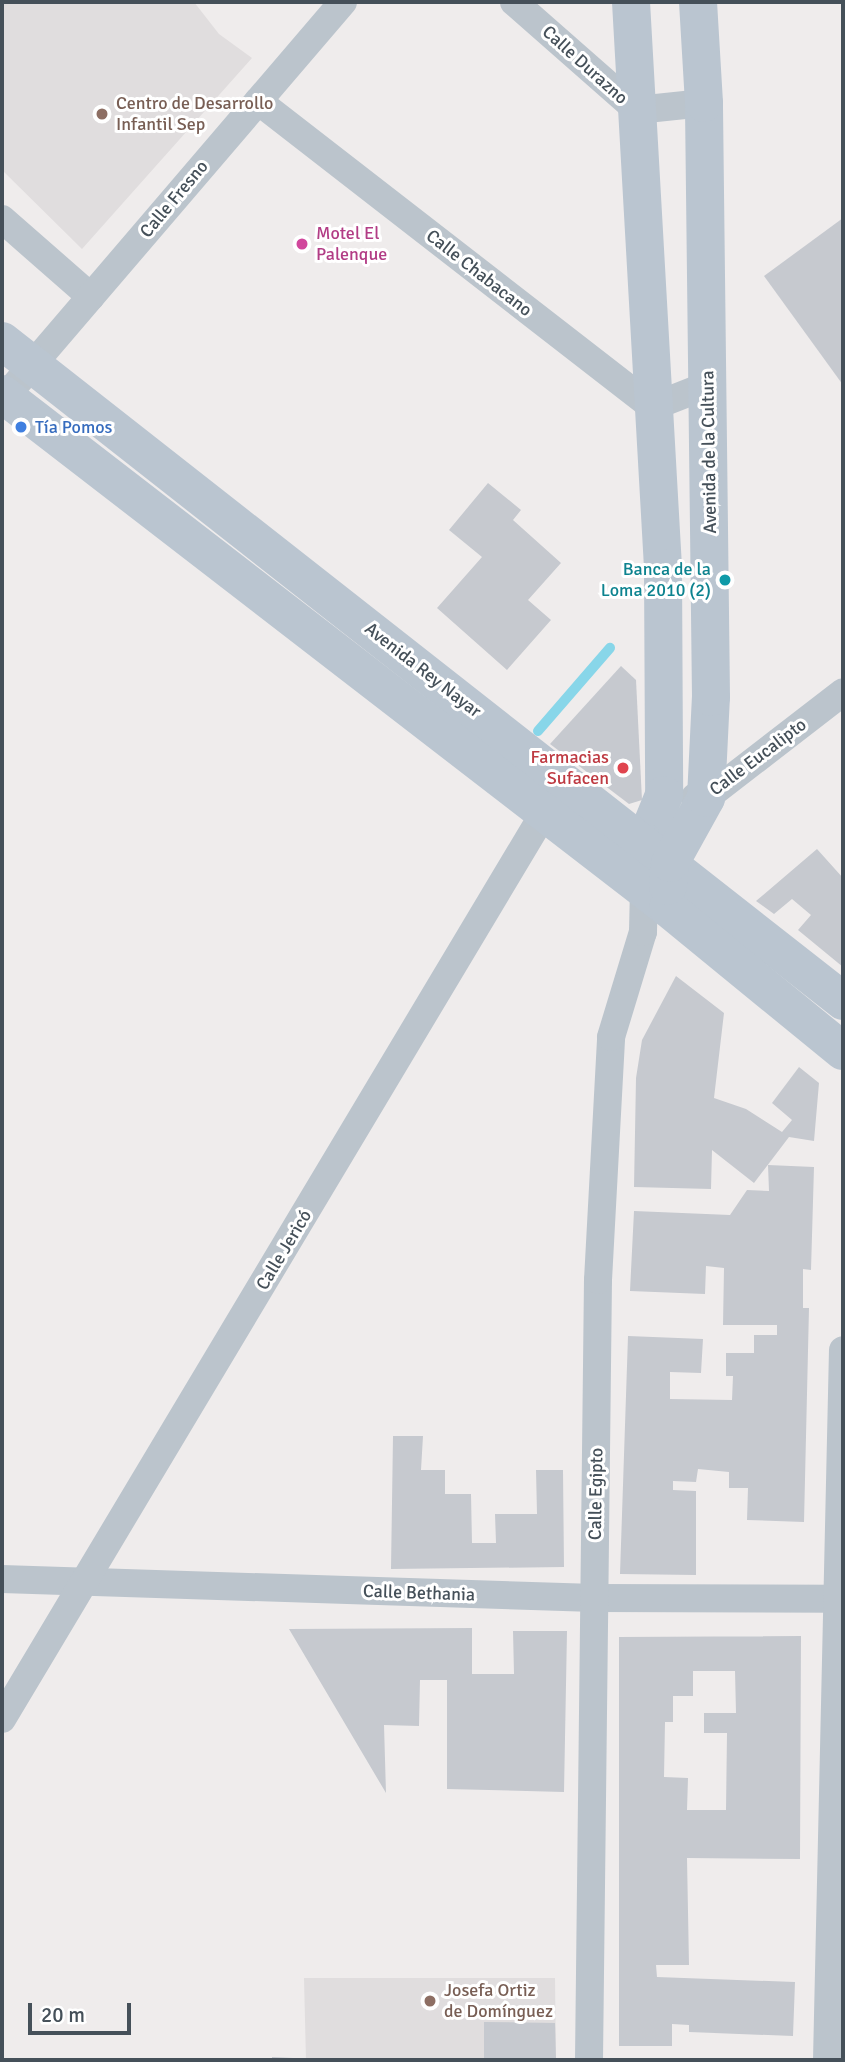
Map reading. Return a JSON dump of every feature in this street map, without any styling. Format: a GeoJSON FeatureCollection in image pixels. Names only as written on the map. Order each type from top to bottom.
{"type":"FeatureCollection","features":[{"type":"Feature","properties":{"kind":"main road"},"geometry":{"type":"LineString","coordinates":[[631,2],[663,568],[664,795],[654,886]]}},
{"type":"Feature","properties":{"kind":"main road","name":"Avenida de la Cultura"},"geometry":{"type":"LineString","coordinates":[[654,886],[706,798],[711,696],[708,385],[704,103],[698,2]]}},
{"type":"Feature","properties":{"kind":"main road","name":"Avenida Rey Nayar"},"geometry":{"type":"LineString","coordinates":[[2,341],[554,796],[843,1051]]}},
{"type":"Feature","properties":{"kind":"main road","name":"Avenida Rey Nayar"},"geometry":{"type":"LineString","coordinates":[[4,396],[554,796]]}},
{"type":"Feature","properties":{"kind":"main road"},"geometry":{"type":"LineString","coordinates":[[664,694],[711,696]]}},
{"type":"Feature","properties":{"kind":"main road","name":"Avenida Rey Nayar"},"geometry":{"type":"LineString","coordinates":[[654,886],[843,1001]]}},
{"type":"Feature","properties":{"kind":"street","name":"Calle Fresno"},"geometry":{"type":"LineString","coordinates":[[4,396],[343,2]]}},
{"type":"Feature","properties":{"kind":"street","name":"Calle Durazno"},"geometry":{"type":"LineString","coordinates":[[514,2],[637,110],[704,103]]}},
{"type":"Feature","properties":{"kind":"street","name":"Calle Chabacano"},"geometry":{"type":"LineString","coordinates":[[258,101],[652,407]]}},
{"type":"Feature","properties":{"kind":"street"},"geometry":{"type":"LineString","coordinates":[[2,219],[91,297]]}},
{"type":"Feature","properties":{"kind":"street"},"geometry":{"type":"LineString","coordinates":[[652,407],[708,385]]}},
{"type":"Feature","properties":{"kind":"street","name":"Calle Eucalipto"},"geometry":{"type":"LineString","coordinates":[[664,795],[706,798],[843,692]]}},
{"type":"Feature","properties":{"kind":"street","name":"Calle Jericó"},"geometry":{"type":"LineString","coordinates":[[2,1719],[554,796]]}},
{"type":"Feature","properties":{"kind":"street","name":"Calle Egipto"},"geometry":{"type":"LineString","coordinates":[[589,2060],[598,1280],[611,1037],[654,886]]}},
{"type":"Feature","properties":{"kind":"street"},"geometry":{"type":"LineString","coordinates":[[827,2060],[837,1599],[842,1548],[843,1350]]}},
{"type":"Feature","properties":{"kind":"street","name":"Calle Bethania"},"geometry":{"type":"LineString","coordinates":[[2,1580],[595,1598],[837,1599]]}},
{"type":"Feature","properties":{"kind":"shaded area","name":"Centro de Desarrollo Infantil Sep"},"geometry":{"type":"Polygon","coordinates":[[[2,2],[194,2],[219,34],[252,58],[82,249],[2,170],[2,2]]]}},
{"type":"Feature","properties":{"kind":"shaded area","name":"Josefa Ortiz de Domínguez"},"geometry":{"type":"Polygon","coordinates":[[[304,1978],[555,1978],[556,2060],[306,2060],[304,1978]]]}},
{"type":"Feature","properties":{"kind":"building"},"geometry":{"type":"Polygon","coordinates":[[[843,218],[843,385],[764,276],[843,218]]]}},
{"type":"Feature","properties":{"kind":"building"},"geometry":{"type":"Polygon","coordinates":[[[488,483],[521,510],[513,520],[561,563],[528,600],[551,620],[507,670],[437,608],[482,557],[449,530],[488,483]]]}},
{"type":"Feature","properties":{"kind":"building"},"geometry":{"type":"Polygon","coordinates":[[[621,666],[636,680],[642,800],[629,804],[550,744],[621,666]]]}},
{"type":"Feature","properties":{"kind":"building"},"geometry":{"type":"Polygon","coordinates":[[[817,849],[843,878],[843,967],[798,930],[811,915],[792,899],[774,914],[756,901],[817,849]]]}},
{"type":"Feature","properties":{"kind":"building"},"geometry":{"type":"Polygon","coordinates":[[[676,976],[724,1013],[714,1098],[746,1109],[782,1132],[792,1120],[772,1103],[799,1067],[819,1083],[814,1141],[789,1137],[754,1183],[712,1150],[711,1189],[634,1187],[636,1078],[642,1040],[676,976]]]}},
{"type":"Feature","properties":{"kind":"building"},"geometry":{"type":"Polygon","coordinates":[[[768,1165],[814,1167],[811,1270],[803,1269],[803,1308],[809,1308],[804,1522],[747,1520],[748,1488],[729,1488],[729,1472],[698,1469],[696,1482],[673,1481],[673,1490],[696,1491],[696,1575],[620,1574],[628,1336],[703,1339],[701,1373],[670,1372],[670,1399],[732,1400],[733,1376],[726,1376],[726,1353],[754,1353],[754,1335],[777,1335],[777,1325],[723,1325],[724,1268],[706,1266],[705,1294],[630,1291],[634,1211],[730,1215],[747,1190],[769,1191],[768,1165]]]}},
{"type":"Feature","properties":{"kind":"building"},"geometry":{"type":"Polygon","coordinates":[[[393,1436],[423,1436],[421,1470],[445,1470],[445,1494],[471,1494],[472,1543],[496,1543],[495,1514],[537,1514],[536,1470],[563,1470],[564,1567],[391,1569],[393,1436]]]}},
{"type":"Feature","properties":{"kind":"building"},"geometry":{"type":"Polygon","coordinates":[[[472,1628],[472,1674],[514,1674],[513,1631],[567,1631],[564,1792],[447,1789],[447,1680],[420,1680],[419,1726],[384,1725],[386,1793],[289,1629],[472,1628]]]}},
{"type":"Feature","properties":{"kind":"building"},"geometry":{"type":"Polygon","coordinates":[[[801,1636],[800,1859],[687,1858],[689,1965],[656,1965],[657,1977],[795,1982],[793,2036],[689,2032],[689,2025],[672,2024],[672,2046],[619,2046],[619,1637],[801,1636]],[[693,1671],[693,1696],[673,1696],[673,1722],[665,1722],[664,1777],[688,1778],[687,1810],[726,1810],[727,1733],[704,1733],[704,1713],[736,1713],[735,1671],[693,1671]]]}},
{"type":"Feature","properties":{"kind":"building"},"geometry":{"type":"Polygon","coordinates":[[[484,2022],[555,2023],[556,2060],[484,2060],[484,2022]]]}},
{"type":"Feature","properties":{"kind":"building"},"geometry":{"type":"Polygon","coordinates":[[[272,2057],[293,2058],[293,2060],[272,2060],[272,2057]]]}},
{"type":"Feature","properties":{"kind":"waterway"},"geometry":{"type":"LineString","coordinates":[[538,731],[610,648]]}},
{"type":"Feature","properties":{"kind":"place","name":"Centro de Desarrollo Infantil Sep"},"geometry":{"type":"Point","coordinates":[102,114]}},
{"type":"Feature","properties":{"kind":"place","name":"Motel El Palenque"},"geometry":{"type":"Point","coordinates":[302,244]}},
{"type":"Feature","properties":{"kind":"place","name":"Tía Pomos"},"geometry":{"type":"Point","coordinates":[21,427]}},
{"type":"Feature","properties":{"kind":"place","name":"Banca de la Loma 2010 (2)"},"geometry":{"type":"Point","coordinates":[725,580]}},
{"type":"Feature","properties":{"kind":"place","name":"Farmacias Sufacen"},"geometry":{"type":"Point","coordinates":[623,768]}},
{"type":"Feature","properties":{"kind":"place","name":"Josefa Ortiz de Domínguez"},"geometry":{"type":"Point","coordinates":[430,2001]}}]}
